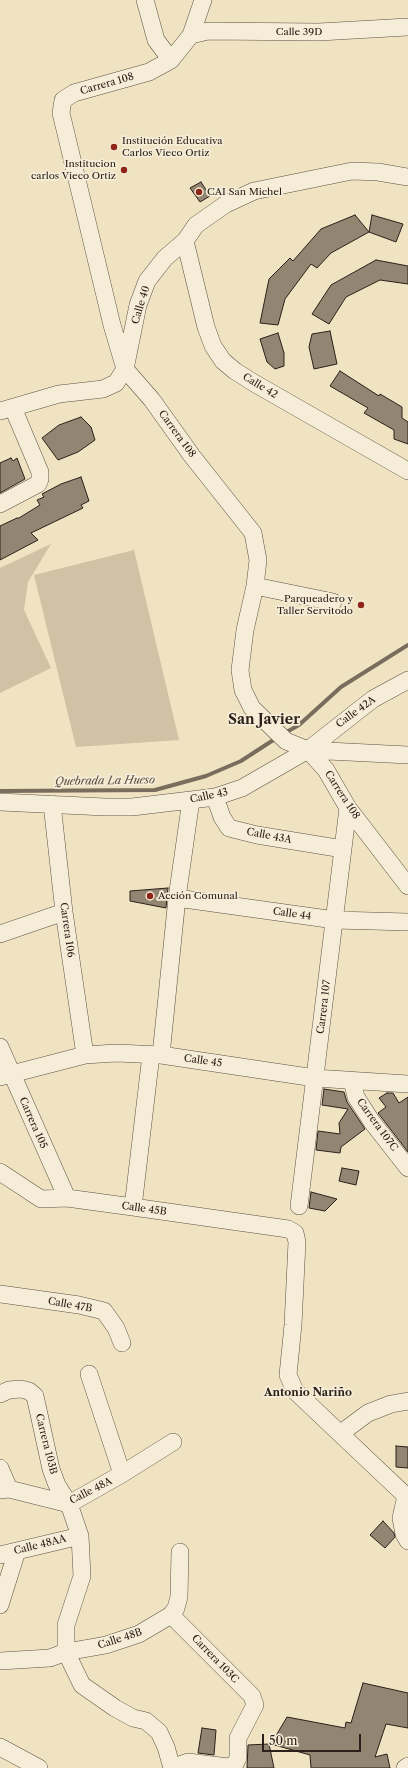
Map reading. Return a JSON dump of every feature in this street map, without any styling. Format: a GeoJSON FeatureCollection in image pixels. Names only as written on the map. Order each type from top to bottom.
{"type":"FeatureCollection","features":[{"type":"Feature","properties":{"kind":"street"},"geometry":{"type":"LineString","coordinates":[[145,0],[156,40],[171,60]]}},
{"type":"Feature","properties":{"kind":"street","name":"Carrera 108"},"geometry":{"type":"LineString","coordinates":[[202,0],[191,35],[171,60],[148,72],[74,93],[62,100],[61,113],[112,325],[126,369],[152,400],[192,456],[253,533],[258,560],[255,586],[245,630],[240,670],[243,690],[252,708],[286,741],[308,750],[326,770],[348,808],[408,886]]}},
{"type":"Feature","properties":{"kind":"street","name":"Calle 39D"},"geometry":{"type":"LineString","coordinates":[[191,35],[208,31],[319,32],[408,27]]}},
{"type":"Feature","properties":{"kind":"street","name":"Calle 40"},"geometry":{"type":"LineString","coordinates":[[6,409],[59,394],[103,389],[116,383],[126,369],[138,305],[147,281],[165,258],[185,241],[196,225],[226,204],[254,191],[352,171],[378,172],[408,177]]}},
{"type":"Feature","properties":{"kind":"street","name":"Calle 42"},"geometry":{"type":"LineString","coordinates":[[185,241],[206,327],[213,346],[223,361],[235,371],[254,383],[408,471]]}},
{"type":"Feature","properties":{"kind":"street"},"geometry":{"type":"LineString","coordinates":[[0,504],[38,484],[40,479],[40,472],[6,409]]}},
{"type":"Feature","properties":{"kind":"street"},"geometry":{"type":"LineString","coordinates":[[255,586],[333,602]]}},
{"type":"Feature","properties":{"kind":"street","name":"Calle 42A"},"geometry":{"type":"LineString","coordinates":[[308,750],[373,699],[408,680]]}},
{"type":"Feature","properties":{"kind":"street"},"geometry":{"type":"LineString","coordinates":[[308,750],[408,755]]}},
{"type":"Feature","properties":{"kind":"street","name":"Calle 43"},"geometry":{"type":"LineString","coordinates":[[0,802],[52,804],[79,807],[132,807],[215,797],[242,788],[308,750]]}},
{"type":"Feature","properties":{"kind":"street","name":"Calle 43A"},"geometry":{"type":"LineString","coordinates":[[215,797],[222,817],[229,828],[257,835],[343,849]]}},
{"type":"Feature","properties":{"kind":"street"},"geometry":{"type":"LineString","coordinates":[[133,1207],[156,1055],[191,800]]}},
{"type":"Feature","properties":{"kind":"street","name":"Carrera 106"},"geometry":{"type":"LineString","coordinates":[[52,804],[64,912],[85,1055]]}},
{"type":"Feature","properties":{"kind":"street","name":"Carrera 107"},"geometry":{"type":"LineString","coordinates":[[299,1206],[348,808]]}},
{"type":"Feature","properties":{"kind":"street","name":"Calle 44"},"geometry":{"type":"LineString","coordinates":[[177,898],[335,920],[408,922]]}},
{"type":"Feature","properties":{"kind":"street"},"geometry":{"type":"LineString","coordinates":[[0,934],[64,912]]}},
{"type":"Feature","properties":{"kind":"street","name":"Carrera 105"},"geometry":{"type":"LineString","coordinates":[[0,1047],[6,1075],[67,1198]]}},
{"type":"Feature","properties":{"kind":"street","name":"Calle 45"},"geometry":{"type":"LineString","coordinates":[[6,1075],[85,1055],[116,1053],[156,1055],[315,1078],[408,1084]]}},
{"type":"Feature","properties":{"kind":"street","name":"Carrera 107C"},"geometry":{"type":"LineString","coordinates":[[352,1080],[356,1097],[372,1122],[408,1168]]}},
{"type":"Feature","properties":{"kind":"street","name":"Calle 45B"},"geometry":{"type":"LineString","coordinates":[[0,1172],[41,1199],[67,1198],[288,1229],[295,1233],[297,1242],[293,1325],[288,1375],[295,1391],[341,1433]]}},
{"type":"Feature","properties":{"kind":"street","name":"Calle 47B"},"geometry":{"type":"LineString","coordinates":[[0,1294],[79,1304],[104,1311],[116,1328],[122,1343]]}},
{"type":"Feature","properties":{"kind":"street"},"geometry":{"type":"LineString","coordinates":[[89,1374],[122,1474]]}},
{"type":"Feature","properties":{"kind":"street","name":"Carrera 103B"},"geometry":{"type":"LineString","coordinates":[[0,1394],[9,1390],[21,1389],[29,1391],[35,1396],[51,1469],[57,1485],[69,1504],[80,1536],[82,1576],[66,1625],[66,1652]]}},
{"type":"Feature","properties":{"kind":"street"},"geometry":{"type":"LineString","coordinates":[[408,1401],[391,1404],[368,1412],[341,1433],[407,1496],[401,1518],[404,1534],[408,1541]]}},
{"type":"Feature","properties":{"kind":"street","name":"Calle 48A"},"geometry":{"type":"LineString","coordinates":[[4,1490],[69,1504],[122,1474],[173,1442]]}},
{"type":"Feature","properties":{"kind":"street"},"geometry":{"type":"LineString","coordinates":[[0,1468],[4,1490]]}},
{"type":"Feature","properties":{"kind":"street","name":"Calle 48AA"},"geometry":{"type":"LineString","coordinates":[[0,1555],[80,1536]]}},
{"type":"Feature","properties":{"kind":"street"},"geometry":{"type":"LineString","coordinates":[[0,1605],[17,1551]]}},
{"type":"Feature","properties":{"kind":"street"},"geometry":{"type":"LineString","coordinates":[[171,1615],[176,1608],[179,1597],[181,1574],[180,1552]]}},
{"type":"Feature","properties":{"kind":"street","name":"Calle 48B"},"geometry":{"type":"LineString","coordinates":[[0,1661],[50,1658],[66,1652],[106,1645],[139,1634],[171,1615]]}},
{"type":"Feature","properties":{"kind":"street","name":"Carrera 103C"},"geometry":{"type":"LineString","coordinates":[[171,1615],[252,1696],[255,1705],[238,1738],[238,1758],[235,1764],[228,1767],[188,1762],[182,1764],[179,1768]]}},
{"type":"Feature","properties":{"kind":"street"},"geometry":{"type":"LineString","coordinates":[[66,1652],[82,1685],[115,1708],[134,1718],[146,1721],[159,1732],[166,1747],[172,1768]]}},
{"type":"Feature","properties":{"kind":"street"},"geometry":{"type":"LineString","coordinates":[[3,1753],[39,1768]]}},
{"type":"Feature","properties":{"kind":"shaded area"},"geometry":{"type":"Polygon","coordinates":[[[51,544],[28,582],[24,610],[51,668],[0,693],[0,568],[51,544]]]}},
{"type":"Feature","properties":{"kind":"shaded area"},"geometry":{"type":"Polygon","coordinates":[[[134,550],[179,740],[76,747],[34,575],[134,550]]]}},
{"type":"Feature","properties":{"kind":"building","name":"CAI San Michel"},"geometry":{"type":"Polygon","coordinates":[[[201,182],[210,196],[200,202],[190,188],[201,182]]]}},
{"type":"Feature","properties":{"kind":"building"},"geometry":{"type":"Polygon","coordinates":[[[355,215],[369,232],[331,253],[317,268],[311,264],[285,299],[278,325],[260,323],[269,279],[290,258],[293,261],[321,229],[355,215]]]}},
{"type":"Feature","properties":{"kind":"building"},"geometry":{"type":"Polygon","coordinates":[[[372,215],[403,224],[396,242],[369,232],[372,215]]]}},
{"type":"Feature","properties":{"kind":"building"},"geometry":{"type":"Polygon","coordinates":[[[376,260],[408,266],[408,284],[380,280],[346,297],[329,324],[312,314],[331,285],[376,260]]]}},
{"type":"Feature","properties":{"kind":"building"},"geometry":{"type":"Polygon","coordinates":[[[330,331],[337,364],[314,369],[309,347],[312,334],[330,331]]]}},
{"type":"Feature","properties":{"kind":"building"},"geometry":{"type":"Polygon","coordinates":[[[278,333],[284,353],[284,366],[275,369],[267,362],[260,339],[278,333]]]}},
{"type":"Feature","properties":{"kind":"building"},"geometry":{"type":"Polygon","coordinates":[[[340,371],[379,396],[380,394],[402,407],[402,418],[408,422],[408,444],[394,439],[394,430],[364,413],[368,408],[330,386],[340,371]]]}},
{"type":"Feature","properties":{"kind":"building"},"geometry":{"type":"Polygon","coordinates":[[[81,417],[91,427],[95,440],[78,452],[58,460],[42,438],[59,425],[81,417]]]}},
{"type":"Feature","properties":{"kind":"building"},"geometry":{"type":"Polygon","coordinates":[[[11,458],[13,461],[17,458],[25,479],[0,493],[0,463],[11,458]]]}},
{"type":"Feature","properties":{"kind":"building"},"geometry":{"type":"Polygon","coordinates":[[[81,477],[89,501],[81,505],[83,508],[31,533],[38,540],[0,560],[0,526],[19,518],[40,505],[37,500],[44,497],[42,494],[61,484],[81,477]]]}},
{"type":"Feature","properties":{"kind":"building","name":"Acción Comunal"},"geometry":{"type":"Polygon","coordinates":[[[168,888],[166,908],[130,901],[130,891],[168,888]]]}},
{"type":"Feature","properties":{"kind":"building"},"geometry":{"type":"Polygon","coordinates":[[[324,1089],[344,1092],[347,1102],[365,1129],[341,1147],[340,1153],[316,1150],[318,1131],[340,1134],[339,1123],[348,1109],[322,1105],[324,1089]]]}},
{"type":"Feature","properties":{"kind":"building"},"geometry":{"type":"Polygon","coordinates":[[[387,1093],[393,1093],[399,1103],[408,1097],[408,1152],[378,1113],[386,1107],[379,1098],[387,1093]]]}},
{"type":"Feature","properties":{"kind":"building"},"geometry":{"type":"Polygon","coordinates":[[[342,1168],[359,1171],[356,1185],[339,1181],[342,1168]]]}},
{"type":"Feature","properties":{"kind":"building"},"geometry":{"type":"Polygon","coordinates":[[[311,1192],[337,1199],[325,1211],[309,1208],[311,1192]]]}},
{"type":"Feature","properties":{"kind":"building"},"geometry":{"type":"Polygon","coordinates":[[[396,1446],[408,1447],[408,1468],[396,1467],[396,1446]]]}},
{"type":"Feature","properties":{"kind":"building"},"geometry":{"type":"Polygon","coordinates":[[[383,1521],[394,1533],[395,1537],[385,1548],[370,1535],[383,1521]]]}},
{"type":"Feature","properties":{"kind":"building"},"geometry":{"type":"Polygon","coordinates":[[[363,1683],[408,1693],[408,1728],[386,1724],[375,1757],[387,1754],[390,1768],[311,1768],[310,1755],[271,1744],[287,1717],[345,1728],[346,1722],[351,1723],[363,1683]]]}},
{"type":"Feature","properties":{"kind":"building"},"geometry":{"type":"Polygon","coordinates":[[[202,1728],[216,1730],[214,1755],[198,1753],[202,1728]]]}},
{"type":"Feature","properties":{"kind":"building"},"geometry":{"type":"Polygon","coordinates":[[[269,1744],[274,1768],[247,1768],[248,1745],[269,1744]]]}},
{"type":"Feature","properties":{"kind":"waterway","name":"Quebrada La Hueso"},"geometry":{"type":"LineString","coordinates":[[283,734],[299,725],[341,687],[408,645]]}},
{"type":"Feature","properties":{"kind":"waterway","name":"Quebrada La Hueso"},"geometry":{"type":"LineString","coordinates":[[0,791],[155,790],[206,776],[241,761],[278,737]]}},
{"type":"Feature","properties":{"kind":"place","name":"Institución Educativa Carlos Vieco Ortiz"},"geometry":{"type":"Point","coordinates":[114,147]}},
{"type":"Feature","properties":{"kind":"place","name":"Institucion carlos Vieco Ortiz"},"geometry":{"type":"Point","coordinates":[124,170]}},
{"type":"Feature","properties":{"kind":"place","name":"CAI San Michel"},"geometry":{"type":"Point","coordinates":[199,192]}},
{"type":"Feature","properties":{"kind":"place","name":"Parqueadero y Taller Servitodo"},"geometry":{"type":"Point","coordinates":[361,605]}},
{"type":"Feature","properties":{"kind":"place","name":"Acción Comunal"},"geometry":{"type":"Point","coordinates":[150,896]}},
{"type":"Feature","properties":{"kind":"district","name":"San Javier"},"geometry":{"type":"Point","coordinates":[264,720]}},
{"type":"Feature","properties":{"kind":"district","name":"Antonio Nariño"},"geometry":{"type":"Point","coordinates":[308,1393]}}]}
